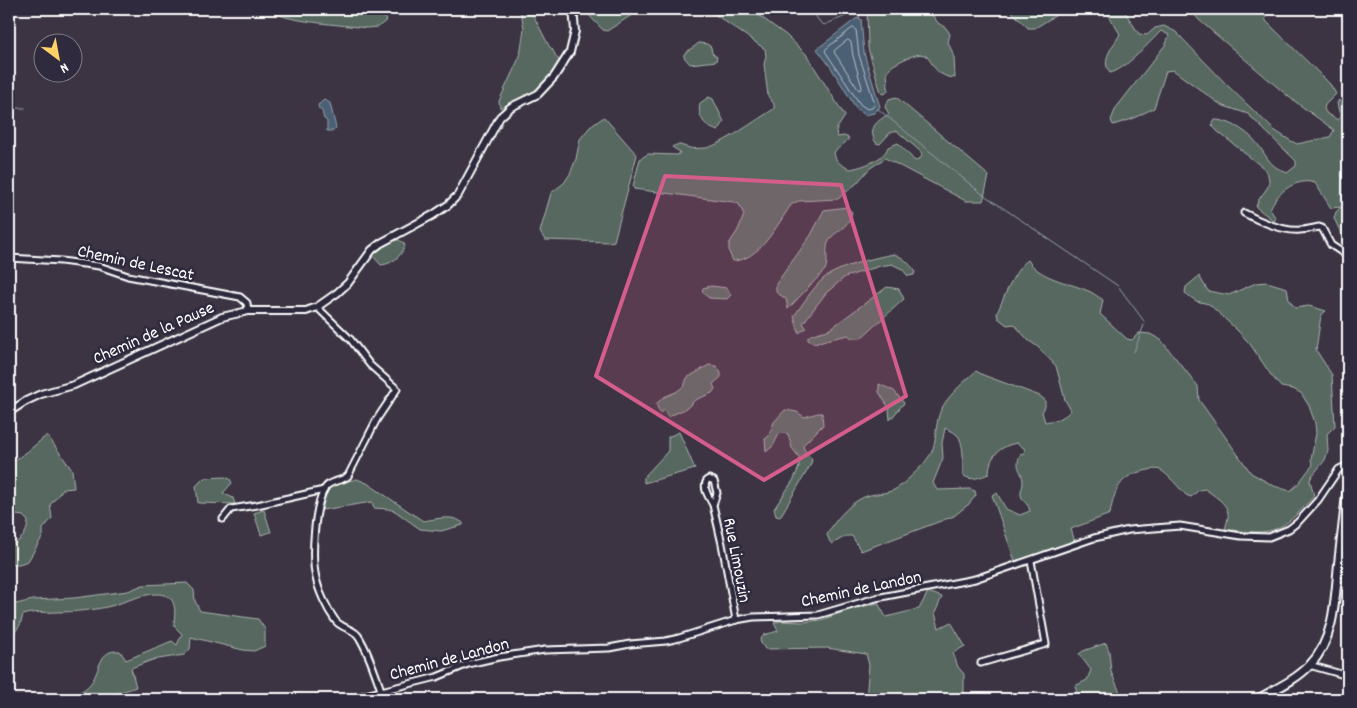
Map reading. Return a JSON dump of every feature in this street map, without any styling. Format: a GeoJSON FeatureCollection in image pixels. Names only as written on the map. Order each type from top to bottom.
{"type":"FeatureCollection","features":[{"type":"Feature","properties":{"kind":"main road"},"geometry":{"type":"LineString","coordinates":[[1259,699],[1294,678],[1310,665],[1324,644],[1330,628],[1348,482]]}},
{"type":"Feature","properties":{"kind":"street"},"geometry":{"type":"LineString","coordinates":[[382,690],[360,638],[352,630],[337,622],[318,585],[315,576],[315,525],[324,490],[329,484],[344,480],[348,476],[377,419],[397,388],[370,365],[351,340],[317,307],[348,283],[372,250],[381,243],[433,215],[448,205],[458,195],[500,117],[511,107],[538,94],[554,77],[570,52],[575,31],[573,9]]}},
{"type":"Feature","properties":{"kind":"street"},"geometry":{"type":"LineString","coordinates":[[1244,213],[1287,229],[1299,230],[1319,226],[1331,245],[1346,255],[1348,259]]}},
{"type":"Feature","properties":{"kind":"street","name":"Chemin de Lescat"},"geometry":{"type":"LineString","coordinates":[[9,258],[61,261],[98,266],[128,276],[240,297],[247,303],[248,311]]}},
{"type":"Feature","properties":{"kind":"street","name":"Chemin de la Pause"},"geometry":{"type":"LineString","coordinates":[[9,412],[26,401],[42,394],[74,385],[233,313],[248,311],[306,311],[317,307]]}},
{"type":"Feature","properties":{"kind":"street","name":"Chemin de Landon"},"geometry":{"type":"LineString","coordinates":[[349,699],[437,677],[468,664],[490,659],[545,650],[609,648],[666,641],[736,620],[770,615],[818,615],[876,598],[961,583],[1108,534],[1148,527],[1180,526],[1254,538],[1279,534],[1298,522],[1318,500],[1339,469],[1348,465]]}},
{"type":"Feature","properties":{"kind":"street"},"geometry":{"type":"LineString","coordinates":[[223,518],[231,509],[324,490]]}},
{"type":"Feature","properties":{"kind":"street","name":"Rue Limouzin"},"geometry":{"type":"LineString","coordinates":[[713,505],[736,620]]}},
{"type":"Feature","properties":{"kind":"street"},"geometry":{"type":"LineString","coordinates":[[981,663],[1046,644],[1031,561]]}},
{"type":"Feature","properties":{"kind":"street"},"geometry":{"type":"LineString","coordinates":[[1310,665],[1348,676]]}},
{"type":"Feature","properties":{"kind":"highlighted area"},"geometry":{"type":"Polygon","coordinates":[[[665,176],[841,185],[906,396],[764,480],[596,376],[665,176]]]}},
{"type":"Feature","properties":{"kind":"green space"},"geometry":{"type":"Polygon","coordinates":[[[270,9],[360,9],[383,14],[387,20],[378,27],[366,28],[299,20],[286,17],[270,9]]]}},
{"type":"Feature","properties":{"kind":"green space"},"geometry":{"type":"Polygon","coordinates":[[[520,9],[530,9],[549,46],[559,60],[550,76],[539,89],[526,98],[500,108],[499,101],[520,56],[524,28],[520,9]]]}},
{"type":"Feature","properties":{"kind":"green space"},"geometry":{"type":"Polygon","coordinates":[[[583,9],[641,9],[607,31],[603,30],[583,9]]]}},
{"type":"Feature","properties":{"kind":"green space"},"geometry":{"type":"Polygon","coordinates":[[[707,9],[750,9],[786,35],[806,54],[845,116],[836,130],[837,137],[844,136],[849,138],[834,152],[837,161],[841,164],[850,169],[866,165],[882,156],[888,147],[898,143],[915,161],[922,157],[921,152],[897,131],[890,133],[880,144],[876,143],[873,138],[873,129],[877,122],[889,114],[885,107],[889,99],[896,97],[989,176],[983,201],[966,201],[885,158],[869,169],[857,183],[838,199],[798,201],[791,205],[760,248],[743,259],[733,261],[729,252],[729,244],[738,230],[744,215],[739,204],[634,189],[633,186],[640,159],[648,154],[678,155],[680,152],[672,147],[677,145],[694,148],[713,146],[731,137],[774,109],[774,104],[768,96],[764,64],[765,49],[707,9]]]}},
{"type":"Feature","properties":{"kind":"green space"},"geometry":{"type":"Polygon","coordinates":[[[867,9],[928,9],[938,23],[946,28],[950,34],[948,42],[954,57],[955,78],[938,72],[928,57],[917,55],[899,62],[887,71],[888,90],[885,94],[881,93],[868,48],[867,9]]]}},
{"type":"Feature","properties":{"kind":"green space"},"geometry":{"type":"Polygon","coordinates":[[[1009,9],[1066,9],[1035,28],[1028,28],[1009,9]]]}},
{"type":"Feature","properties":{"kind":"green space"},"geometry":{"type":"Polygon","coordinates":[[[1096,9],[1123,9],[1139,34],[1147,35],[1155,28],[1164,26],[1176,32],[1274,130],[1291,141],[1297,144],[1330,137],[1334,130],[1289,97],[1199,20],[1190,9],[1267,9],[1266,21],[1330,84],[1336,94],[1325,105],[1324,109],[1327,114],[1338,120],[1340,116],[1337,103],[1339,100],[1348,118],[1348,249],[1334,218],[1336,212],[1341,207],[1331,208],[1315,183],[1301,182],[1295,184],[1288,187],[1277,197],[1270,209],[1276,219],[1274,221],[1256,207],[1268,186],[1266,170],[1217,131],[1212,125],[1215,120],[1227,122],[1245,132],[1277,168],[1287,173],[1296,166],[1296,161],[1248,114],[1221,105],[1173,70],[1166,71],[1154,108],[1132,119],[1113,125],[1111,120],[1116,108],[1166,44],[1169,35],[1161,31],[1123,67],[1110,73],[1106,63],[1107,58],[1120,34],[1108,14],[1096,9]]]}},
{"type":"Feature","properties":{"kind":"green space"},"geometry":{"type":"Polygon","coordinates":[[[699,43],[707,44],[711,47],[712,53],[717,57],[716,61],[690,64],[684,57],[684,54],[699,43]]]}},
{"type":"Feature","properties":{"kind":"green space"},"geometry":{"type":"Polygon","coordinates":[[[709,97],[713,99],[724,122],[718,131],[709,127],[701,117],[700,103],[709,97]]]}},
{"type":"Feature","properties":{"kind":"green space"},"geometry":{"type":"Polygon","coordinates":[[[604,117],[637,155],[614,241],[545,240],[540,232],[551,193],[564,183],[570,174],[576,159],[580,139],[590,127],[604,117]]]}},
{"type":"Feature","properties":{"kind":"green space"},"geometry":{"type":"Polygon","coordinates":[[[847,207],[852,212],[850,218],[848,223],[833,235],[828,243],[825,270],[788,309],[786,299],[776,292],[776,284],[811,235],[824,210],[847,207]]]}},
{"type":"Feature","properties":{"kind":"green space"},"geometry":{"type":"Polygon","coordinates":[[[395,239],[405,245],[402,253],[389,263],[381,265],[372,255],[395,239]]]}},
{"type":"Feature","properties":{"kind":"green space"},"geometry":{"type":"Polygon","coordinates":[[[894,254],[908,263],[915,271],[914,275],[908,276],[902,269],[892,264],[845,277],[826,293],[803,323],[806,328],[799,333],[794,316],[823,279],[837,270],[867,260],[894,254]]]}},
{"type":"Feature","properties":{"kind":"green space"},"geometry":{"type":"Polygon","coordinates":[[[1028,260],[1046,275],[1088,291],[1103,300],[1100,314],[1127,339],[1132,340],[1139,333],[1150,334],[1161,340],[1198,386],[1199,400],[1251,473],[1274,486],[1290,491],[1313,465],[1311,460],[1316,433],[1315,423],[1309,406],[1301,393],[1293,389],[1281,387],[1250,344],[1238,331],[1209,304],[1196,301],[1185,293],[1186,287],[1199,276],[1208,291],[1229,295],[1256,283],[1267,282],[1287,288],[1289,300],[1295,308],[1309,306],[1326,311],[1321,315],[1316,350],[1332,375],[1335,426],[1327,434],[1328,451],[1325,460],[1310,480],[1314,496],[1293,518],[1276,529],[1255,532],[1225,529],[1228,517],[1227,509],[1216,497],[1205,489],[1199,490],[1191,497],[1186,495],[1160,470],[1148,470],[1136,473],[1124,480],[1116,491],[1110,514],[1071,529],[1075,542],[1015,561],[992,495],[997,493],[1006,509],[1020,515],[1030,511],[1021,496],[1023,478],[1018,467],[1018,460],[1020,455],[1024,454],[1025,449],[1017,443],[1001,449],[993,457],[989,474],[969,478],[963,475],[963,453],[959,437],[945,428],[942,443],[943,458],[933,483],[937,490],[970,489],[975,491],[976,495],[969,504],[954,516],[861,551],[852,536],[846,536],[832,544],[827,535],[849,507],[867,496],[894,490],[925,462],[934,446],[938,419],[943,406],[953,393],[976,371],[1040,396],[1045,400],[1045,407],[1042,412],[1045,422],[1056,420],[1071,410],[1065,400],[1056,366],[1014,324],[1007,325],[998,318],[997,313],[1010,284],[1018,270],[1028,260]]]}},
{"type":"Feature","properties":{"kind":"green space"},"geometry":{"type":"Polygon","coordinates":[[[711,286],[727,288],[731,295],[727,299],[709,298],[702,292],[703,288],[711,286]]]}},
{"type":"Feature","properties":{"kind":"green space"},"geometry":{"type":"Polygon","coordinates":[[[887,287],[899,289],[904,299],[861,338],[852,338],[848,335],[814,343],[808,340],[808,337],[811,335],[830,329],[887,287]]]}},
{"type":"Feature","properties":{"kind":"green space"},"geometry":{"type":"Polygon","coordinates":[[[709,365],[716,366],[721,373],[721,377],[713,384],[715,389],[712,393],[695,400],[687,408],[668,417],[664,410],[660,413],[656,404],[664,397],[684,386],[687,378],[709,365]]]}},
{"type":"Feature","properties":{"kind":"green space"},"geometry":{"type":"Polygon","coordinates":[[[879,384],[894,391],[904,403],[890,420],[889,408],[879,392],[879,384]]]}},
{"type":"Feature","properties":{"kind":"green space"},"geometry":{"type":"Polygon","coordinates":[[[785,410],[797,412],[804,417],[822,413],[823,425],[803,445],[812,460],[780,517],[776,516],[774,509],[794,479],[799,467],[799,457],[792,448],[788,434],[779,434],[773,446],[766,452],[765,439],[769,436],[774,422],[785,410]]]}},
{"type":"Feature","properties":{"kind":"green space"},"geometry":{"type":"Polygon","coordinates":[[[679,432],[695,469],[644,483],[644,477],[668,451],[668,437],[679,432]]]}},
{"type":"Feature","properties":{"kind":"green space"},"geometry":{"type":"Polygon","coordinates":[[[47,435],[72,470],[74,488],[63,489],[50,505],[52,518],[43,529],[43,536],[28,561],[19,564],[9,564],[9,544],[17,542],[23,537],[28,521],[23,516],[9,514],[9,464],[47,435]]]}},
{"type":"Feature","properties":{"kind":"green space"},"geometry":{"type":"Polygon","coordinates":[[[225,477],[230,479],[232,483],[223,493],[233,498],[235,504],[198,503],[196,486],[204,478],[225,477]]]}},
{"type":"Feature","properties":{"kind":"green space"},"geometry":{"type":"Polygon","coordinates":[[[357,479],[367,483],[423,521],[449,518],[459,520],[463,525],[441,531],[420,529],[395,511],[374,508],[372,502],[322,510],[329,486],[357,479]]]}},
{"type":"Feature","properties":{"kind":"green space"},"geometry":{"type":"Polygon","coordinates":[[[264,510],[271,532],[261,535],[254,513],[264,510]]]}},
{"type":"Feature","properties":{"kind":"green space"},"geometry":{"type":"Polygon","coordinates":[[[187,583],[194,590],[195,601],[200,611],[258,619],[265,629],[265,646],[254,651],[243,650],[191,637],[190,649],[184,655],[152,660],[131,668],[136,687],[99,699],[92,696],[85,699],[64,699],[79,693],[91,683],[101,661],[108,653],[120,651],[126,660],[172,641],[177,645],[182,634],[174,626],[175,609],[171,599],[165,595],[150,594],[98,609],[27,614],[23,615],[20,625],[15,632],[9,621],[9,608],[16,604],[33,600],[74,598],[128,591],[143,585],[187,583]]]}},
{"type":"Feature","properties":{"kind":"green space"},"geometry":{"type":"Polygon","coordinates":[[[928,592],[942,597],[935,613],[939,628],[951,622],[965,646],[953,653],[958,667],[964,674],[963,699],[866,699],[869,665],[866,654],[827,648],[765,649],[760,640],[764,635],[778,631],[774,623],[779,621],[803,622],[821,620],[849,610],[878,603],[886,617],[919,609],[928,592]]]}},
{"type":"Feature","properties":{"kind":"green space"},"geometry":{"type":"Polygon","coordinates":[[[1106,643],[1109,651],[1111,672],[1123,699],[1079,699],[1075,686],[1087,680],[1091,670],[1079,654],[1106,643]]]}},
{"type":"Feature","properties":{"kind":"water"},"geometry":{"type":"Polygon","coordinates":[[[857,18],[861,19],[864,53],[880,107],[874,113],[865,115],[856,108],[817,49],[857,18]]]}},
{"type":"Feature","properties":{"kind":"water"},"geometry":{"type":"Polygon","coordinates":[[[324,100],[330,103],[336,128],[333,131],[327,131],[327,121],[319,109],[318,105],[324,100]]]}},
{"type":"Feature","properties":{"kind":"waterway"},"geometry":{"type":"LineString","coordinates":[[811,9],[824,25],[858,11],[860,13],[859,19]]}},
{"type":"Feature","properties":{"kind":"waterway"},"geometry":{"type":"LineString","coordinates":[[9,108],[25,108]]}},
{"type":"Feature","properties":{"kind":"waterway"},"geometry":{"type":"LineString","coordinates":[[878,109],[981,193],[1118,286],[1144,321]]}},
{"type":"Feature","properties":{"kind":"waterway"},"geometry":{"type":"LineString","coordinates":[[1134,352],[1144,325]]}}]}
